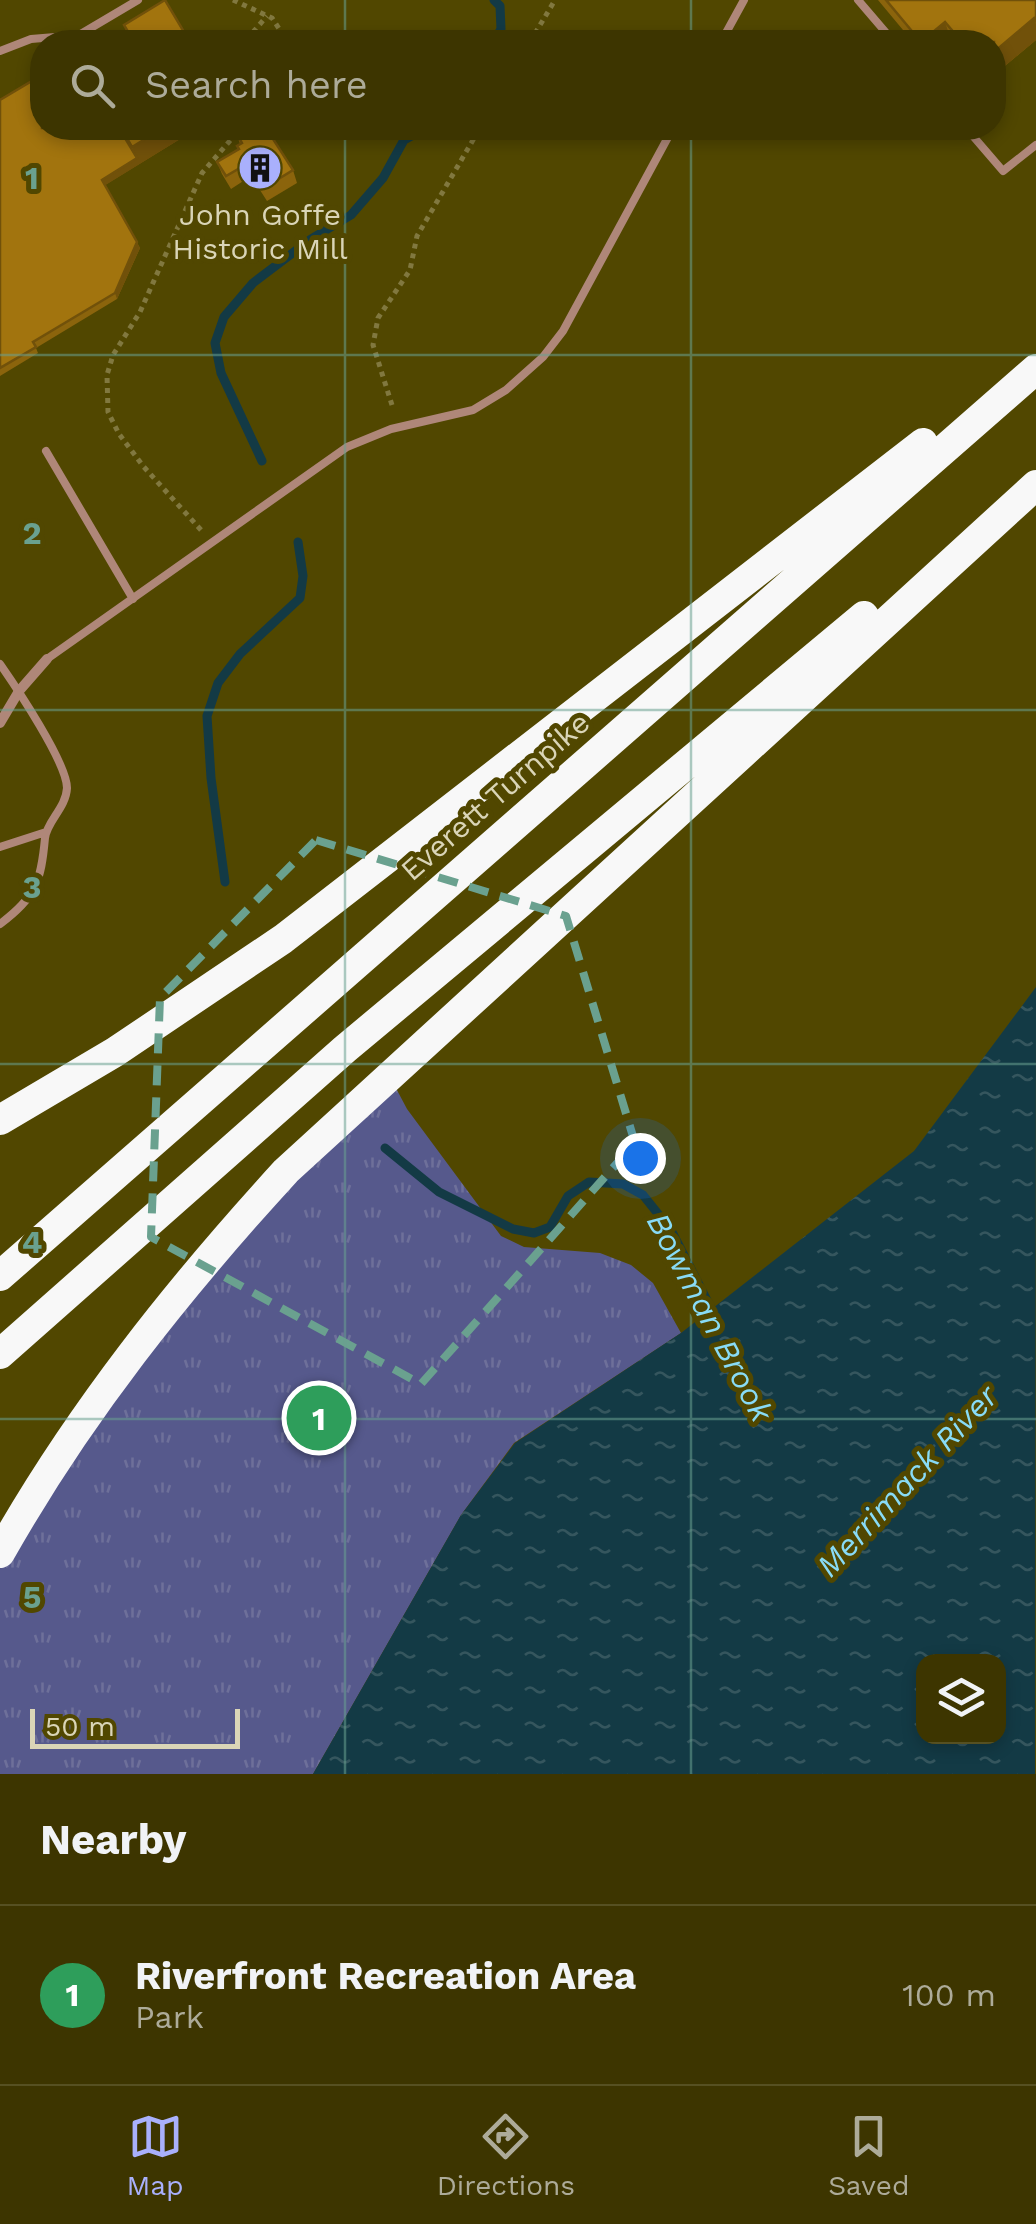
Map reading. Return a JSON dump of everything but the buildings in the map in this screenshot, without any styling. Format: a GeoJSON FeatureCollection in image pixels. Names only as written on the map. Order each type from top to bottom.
{"type":"FeatureCollection","features":[{"type":"Feature","properties":{"kind":"highway"},"geometry":{"type":"LineString","coordinates":[[0,1120],[190,1003],[283,939],[1036,356]]}},
{"type":"Feature","properties":{"kind":"highway","name":"Everett Turnpike"},"geometry":{"type":"LineString","coordinates":[[0,1276],[1036,369]]}},
{"type":"Feature","properties":{"kind":"highway"},"geometry":{"type":"LineString","coordinates":[[0,1354],[345,1049],[1036,472]]}},
{"type":"Feature","properties":{"kind":"highway"},"geometry":{"type":"LineString","coordinates":[[0,1553],[60,1453],[136,1346],[219,1244],[286,1171],[1036,485]]}},
{"type":"Feature","properties":{"kind":"street"},"geometry":{"type":"LineString","coordinates":[[0,723],[18,691],[47,659]]}},
{"type":"Feature","properties":{"kind":"lane"},"geometry":{"type":"LineString","coordinates":[[87,30],[138,0]]}},
{"type":"Feature","properties":{"kind":"lane"},"geometry":{"type":"LineString","coordinates":[[728,30],[744,0]]}},
{"type":"Feature","properties":{"kind":"lane"},"geometry":{"type":"LineString","coordinates":[[858,0],[884,30]]}},
{"type":"Feature","properties":{"kind":"lane"},"geometry":{"type":"LineString","coordinates":[[0,50],[30,39]]}},
{"type":"Feature","properties":{"kind":"lane"},"geometry":{"type":"LineString","coordinates":[[47,659],[348,447],[391,429],[473,410],[522,377],[563,331],[666,140]]}},
{"type":"Feature","properties":{"kind":"lane"},"geometry":{"type":"LineString","coordinates":[[976,140],[1004,172],[1036,145]]}},
{"type":"Feature","properties":{"kind":"lane"},"geometry":{"type":"LineString","coordinates":[[46,451],[133,600]]}},
{"type":"Feature","properties":{"kind":"lane"},"geometry":{"type":"LineString","coordinates":[[0,664],[60,765],[67,785],[64,801],[46,832],[41,877],[32,894],[0,924]]}},
{"type":"Feature","properties":{"kind":"lane"},"geometry":{"type":"LineString","coordinates":[[0,847],[46,832]]}},
{"type":"Feature","properties":{"kind":"path"},"geometry":{"type":"LineString","coordinates":[[233,0],[267,16],[283,30]]}},
{"type":"Feature","properties":{"kind":"path"},"geometry":{"type":"LineString","coordinates":[[537,30],[555,0]]}},
{"type":"Feature","properties":{"kind":"path"},"geometry":{"type":"LineString","coordinates":[[256,30],[267,16]]}},
{"type":"Feature","properties":{"kind":"path"},"geometry":{"type":"LineString","coordinates":[[201,530],[119,434],[108,412],[107,375],[113,355],[140,312],[202,174],[232,140]]}},
{"type":"Feature","properties":{"kind":"path"},"geometry":{"type":"LineString","coordinates":[[392,405],[372,345],[378,318],[410,270],[417,236],[473,140]]}},
{"type":"Feature","properties":{"kind":"highlighted area"},"geometry":{"type":"Polygon","coordinates":[[[316,840],[566,916],[635,1143],[421,1384],[151,1237],[160,998],[316,840]]]}},
{"type":"Feature","properties":{"kind":"green space"},"geometry":{"type":"Polygon","coordinates":[[[389,1075],[407,1109],[501,1236],[524,1247],[600,1253],[631,1265],[653,1283],[681,1333],[514,1443],[461,1515],[313,1774],[0,1774],[0,1561],[100,1393],[389,1075]]]}},
{"type":"Feature","properties":{"kind":"water","name":"Merrimack River"},"geometry":{"type":"Polygon","coordinates":[[[1036,987],[1035,1774],[313,1774],[461,1515],[515,1443],[681,1333],[914,1151],[1036,987]]]}},
{"type":"Feature","properties":{"kind":"waterway","name":"Bowman Brook"},"geometry":{"type":"LineString","coordinates":[[494,0],[500,6],[500,30]]}},
{"type":"Feature","properties":{"kind":"waterway","name":"Bowman Brook"},"geometry":{"type":"LineString","coordinates":[[262,461],[221,373],[215,343],[224,317],[253,283],[311,239],[351,215],[383,178],[404,140]]}},
{"type":"Feature","properties":{"kind":"waterway","name":"Bowman Brook"},"geometry":{"type":"LineString","coordinates":[[225,882],[207,716],[218,683],[240,654],[300,598],[303,576],[298,542]]}},
{"type":"Feature","properties":{"kind":"waterway","name":"Bowman Brook"},"geometry":{"type":"LineString","coordinates":[[385,1148],[439,1192],[513,1229],[534,1233],[550,1227],[568,1196],[589,1182],[623,1184],[643,1195],[671,1230],[716,1318]]}},
{"type":"Feature","properties":{"kind":"place","name":"John Goffe Historic Mill"},"geometry":{"type":"Point","coordinates":[260,168]}},
{"type":"Feature","properties":{"kind":"place","name":"Riverfront Recreation Area"},"geometry":{"type":"Point","coordinates":[319,1418]}}]}
